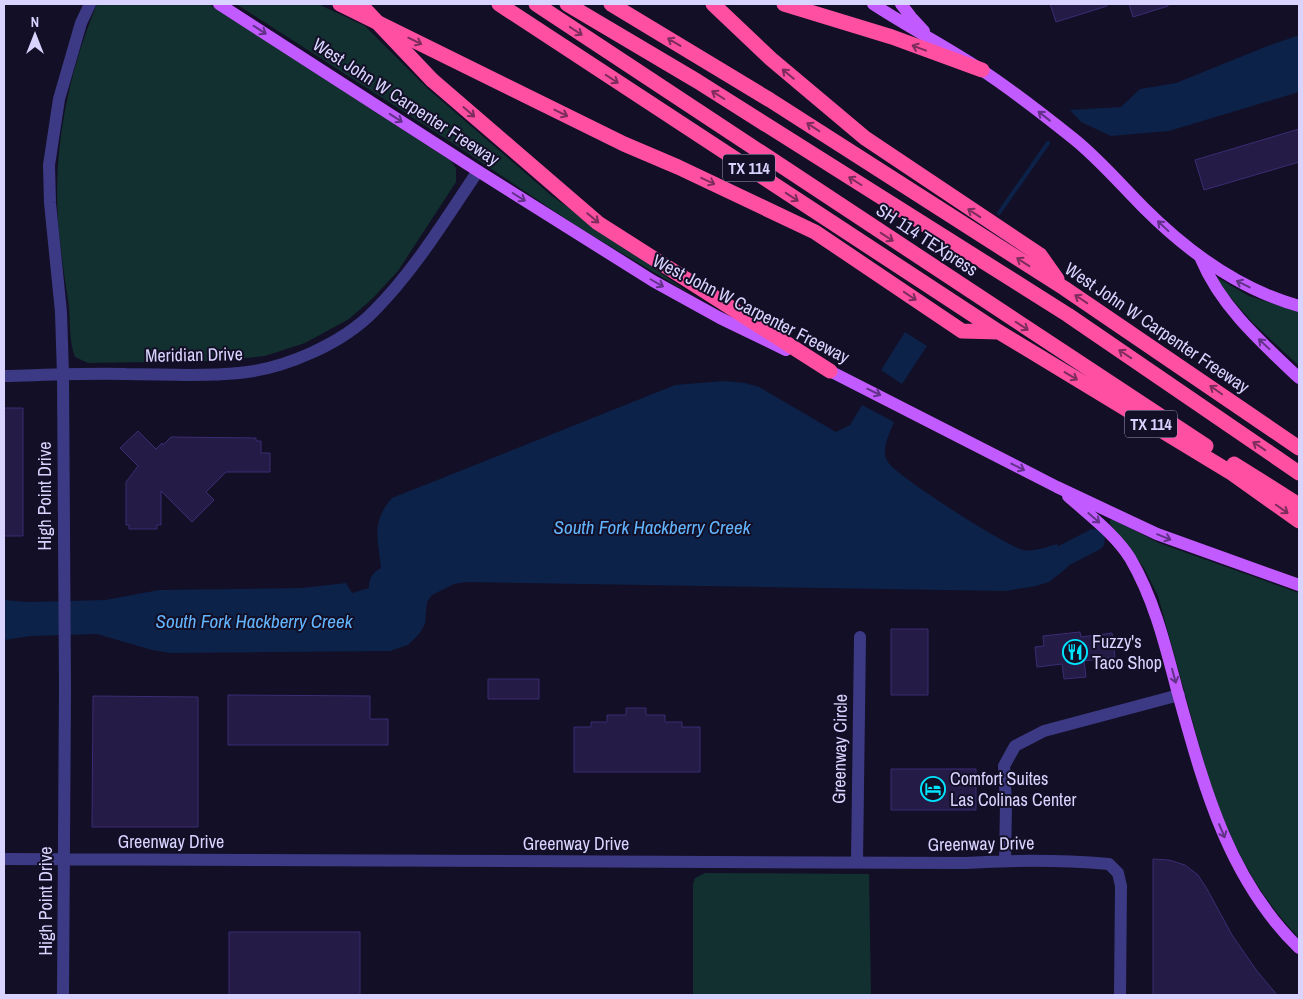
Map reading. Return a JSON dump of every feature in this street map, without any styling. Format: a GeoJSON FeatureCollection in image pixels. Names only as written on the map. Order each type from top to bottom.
{"type":"FeatureCollection","features":[{"type":"Feature","properties":{"kind":"highway"},"geometry":{"type":"LineString","coordinates":[[340,4],[624,144],[678,167],[815,232],[962,330],[999,332]]}},
{"type":"Feature","properties":{"kind":"highway"},"geometry":{"type":"LineString","coordinates":[[360,4],[432,80],[598,222],[830,371]]}},
{"type":"Feature","properties":{"kind":"highway","name":"TX 114"},"geometry":{"type":"LineString","coordinates":[[499,4],[999,332],[1230,472],[1299,521]]}},
{"type":"Feature","properties":{"kind":"highway","name":"SH 114 TEXpress"},"geometry":{"type":"LineString","coordinates":[[536,4],[1191,436],[1299,505]]}},
{"type":"Feature","properties":{"kind":"highway","name":"SH 114 TEXpress"},"geometry":{"type":"LineString","coordinates":[[567,4],[697,82],[1068,315],[1299,473]]}},
{"type":"Feature","properties":{"kind":"highway","name":"West John W Carpenter Freeway"},"geometry":{"type":"LineString","coordinates":[[611,4],[770,100],[1064,288],[1161,352],[1299,448]]}},
{"type":"Feature","properties":{"kind":"highway"},"geometry":{"type":"LineString","coordinates":[[713,4],[771,59],[865,138],[1040,255],[1064,288]]}},
{"type":"Feature","properties":{"kind":"highway"},"geometry":{"type":"LineString","coordinates":[[784,4],[892,38],[982,70]]}},
{"type":"Feature","properties":{"kind":"main road","name":"West John W Carpenter Freeway"},"geometry":{"type":"LineString","coordinates":[[219,4],[653,281],[720,318],[830,371],[1057,487],[1157,534],[1299,585]]}},
{"type":"Feature","properties":{"kind":"main road"},"geometry":{"type":"LineString","coordinates":[[873,4],[982,70],[1032,106],[1074,139],[1110,171],[1143,208],[1200,258],[1246,286],[1299,306]]}},
{"type":"Feature","properties":{"kind":"main road"},"geometry":{"type":"LineString","coordinates":[[901,4],[911,18],[936,43]]}},
{"type":"Feature","properties":{"kind":"main road"},"geometry":{"type":"LineString","coordinates":[[1200,258],[1217,289],[1253,334],[1299,378]]}},
{"type":"Feature","properties":{"kind":"main road"},"geometry":{"type":"LineString","coordinates":[[1057,487],[1100,524],[1128,556],[1142,581],[1159,621],[1208,799],[1226,841],[1248,882],[1284,933],[1299,948]]}},
{"type":"Feature","properties":{"kind":"street","name":"High Point Drive"},"geometry":{"type":"LineString","coordinates":[[63,995],[63,375],[60,312],[50,203],[49,165],[59,98],[81,23],[90,4]]}},
{"type":"Feature","properties":{"kind":"street","name":"Meridian Drive"},"geometry":{"type":"LineString","coordinates":[[4,376],[241,373],[286,363],[313,353],[342,336],[374,312],[425,248],[478,171]]}},
{"type":"Feature","properties":{"kind":"street","name":"Greenway Circle"},"geometry":{"type":"LineString","coordinates":[[857,862],[860,637]]}},
{"type":"Feature","properties":{"kind":"street"},"geometry":{"type":"LineString","coordinates":[[1005,860],[1006,804],[1004,766],[1015,746],[1044,731],[1179,695]]}},
{"type":"Feature","properties":{"kind":"street","name":"Greenway Drive"},"geometry":{"type":"LineString","coordinates":[[4,859],[682,863],[965,863],[1005,860],[1069,860],[1109,864],[1118,873],[1121,886],[1120,995]]}},
{"type":"Feature","properties":{"kind":"green space"},"geometry":{"type":"Polygon","coordinates":[[[97,4],[209,4],[451,161],[456,168],[456,182],[398,271],[372,299],[349,319],[305,343],[265,356],[223,361],[88,363],[75,357],[71,343],[69,307],[59,230],[58,165],[65,110],[71,83],[78,56],[97,4]]]}},
{"type":"Feature","properties":{"kind":"green space"},"geometry":{"type":"Polygon","coordinates":[[[236,4],[318,4],[365,26],[427,88],[552,196],[692,295],[578,227],[460,148],[236,4]]]}},
{"type":"Feature","properties":{"kind":"green space"},"geometry":{"type":"Polygon","coordinates":[[[1218,278],[1249,296],[1299,312],[1299,366],[1254,324],[1216,281],[1218,278]]]}},
{"type":"Feature","properties":{"kind":"green space"},"geometry":{"type":"Polygon","coordinates":[[[1110,520],[1114,520],[1159,543],[1299,593],[1299,938],[1284,922],[1258,887],[1227,829],[1211,788],[1158,596],[1144,568],[1110,524],[1110,520]]]}},
{"type":"Feature","properties":{"kind":"green space"},"geometry":{"type":"Polygon","coordinates":[[[705,873],[869,874],[871,995],[693,995],[693,884],[695,878],[705,873]]]}},
{"type":"Feature","properties":{"kind":"water"},"geometry":{"type":"Polygon","coordinates":[[[1299,35],[1299,92],[1169,131],[1111,136],[1081,122],[1070,110],[1121,107],[1140,89],[1176,83],[1299,35]]]}},
{"type":"Feature","properties":{"kind":"water"},"geometry":{"type":"Polygon","coordinates":[[[905,332],[927,346],[902,384],[881,370],[905,332]]]}},
{"type":"Feature","properties":{"kind":"water"},"geometry":{"type":"Polygon","coordinates":[[[724,381],[745,383],[759,387],[836,432],[850,425],[862,405],[894,422],[886,442],[885,452],[888,462],[895,470],[952,510],[1013,546],[1023,550],[1032,550],[1057,544],[1068,567],[1049,582],[1005,591],[467,582],[454,584],[432,595],[427,602],[425,624],[419,634],[408,645],[390,651],[171,653],[152,650],[97,634],[31,636],[4,640],[4,600],[28,602],[105,600],[159,590],[302,588],[346,583],[352,593],[369,588],[372,576],[381,568],[378,523],[385,507],[392,498],[675,385],[724,381]]]}},
{"type":"Feature","properties":{"kind":"building"},"geometry":{"type":"Polygon","coordinates":[[[1050,4],[1107,4],[1107,6],[1056,22],[1050,4]]]}},
{"type":"Feature","properties":{"kind":"building"},"geometry":{"type":"Polygon","coordinates":[[[1129,4],[1168,4],[1168,6],[1133,17],[1129,4]]]}},
{"type":"Feature","properties":{"kind":"building"},"geometry":{"type":"Polygon","coordinates":[[[1299,129],[1299,162],[1204,190],[1195,160],[1299,129]]]}},
{"type":"Feature","properties":{"kind":"building"},"geometry":{"type":"Polygon","coordinates":[[[4,408],[23,408],[23,536],[4,536],[4,408]]]}},
{"type":"Feature","properties":{"kind":"building"},"geometry":{"type":"Polygon","coordinates":[[[138,431],[156,449],[171,437],[256,438],[256,441],[261,441],[261,453],[270,453],[270,472],[226,472],[206,492],[214,500],[192,522],[161,491],[161,525],[157,525],[157,529],[129,529],[129,525],[126,525],[126,482],[138,466],[120,448],[138,431]]]}},
{"type":"Feature","properties":{"kind":"building"},"geometry":{"type":"Polygon","coordinates":[[[891,629],[928,629],[928,695],[891,695],[891,629]]]}},
{"type":"Feature","properties":{"kind":"building","name":"Fuzzy's Taco Shop"},"geometry":{"type":"Polygon","coordinates":[[[1080,632],[1081,637],[1112,633],[1115,657],[1084,661],[1086,677],[1064,679],[1062,664],[1037,667],[1035,647],[1044,646],[1043,636],[1080,632]]]}},
{"type":"Feature","properties":{"kind":"building"},"geometry":{"type":"Polygon","coordinates":[[[488,679],[539,679],[539,699],[488,699],[488,679]]]}},
{"type":"Feature","properties":{"kind":"building"},"geometry":{"type":"Polygon","coordinates":[[[228,695],[370,696],[370,719],[388,719],[388,745],[228,745],[228,695]]]}},
{"type":"Feature","properties":{"kind":"building"},"geometry":{"type":"Polygon","coordinates":[[[93,696],[198,697],[198,827],[92,827],[93,696]]]}},
{"type":"Feature","properties":{"kind":"building"},"geometry":{"type":"Polygon","coordinates":[[[626,708],[646,708],[646,715],[665,715],[665,722],[682,722],[682,727],[700,727],[700,772],[574,772],[574,727],[591,727],[591,722],[607,722],[607,715],[626,715],[626,708]]]}},
{"type":"Feature","properties":{"kind":"building","name":"Comfort Suites Las Colinas Center"},"geometry":{"type":"Polygon","coordinates":[[[891,769],[976,769],[976,810],[891,810],[891,769]]]}},
{"type":"Feature","properties":{"kind":"building"},"geometry":{"type":"Polygon","coordinates":[[[1153,859],[1169,860],[1185,865],[1198,875],[1232,935],[1257,971],[1277,995],[1153,995],[1153,859]]]}},
{"type":"Feature","properties":{"kind":"building"},"geometry":{"type":"Polygon","coordinates":[[[229,932],[360,932],[360,995],[229,995],[229,932]]]}},
{"type":"Feature","properties":{"kind":"waterway","name":"South Fork Hackberry Creek"},"geometry":{"type":"LineString","coordinates":[[999,213],[1048,143]]}},
{"type":"Feature","properties":{"kind":"waterway","name":"South Fork Hackberry Creek"},"geometry":{"type":"LineString","coordinates":[[1036,566],[1044,566],[1094,540]]}},
{"type":"Feature","properties":{"kind":"place","name":"Fuzzy's Taco Shop"},"geometry":{"type":"Point","coordinates":[1075,652]}},
{"type":"Feature","properties":{"kind":"place","name":"Comfort Suites Las Colinas Center"},"geometry":{"type":"Point","coordinates":[933,789]}}]}
